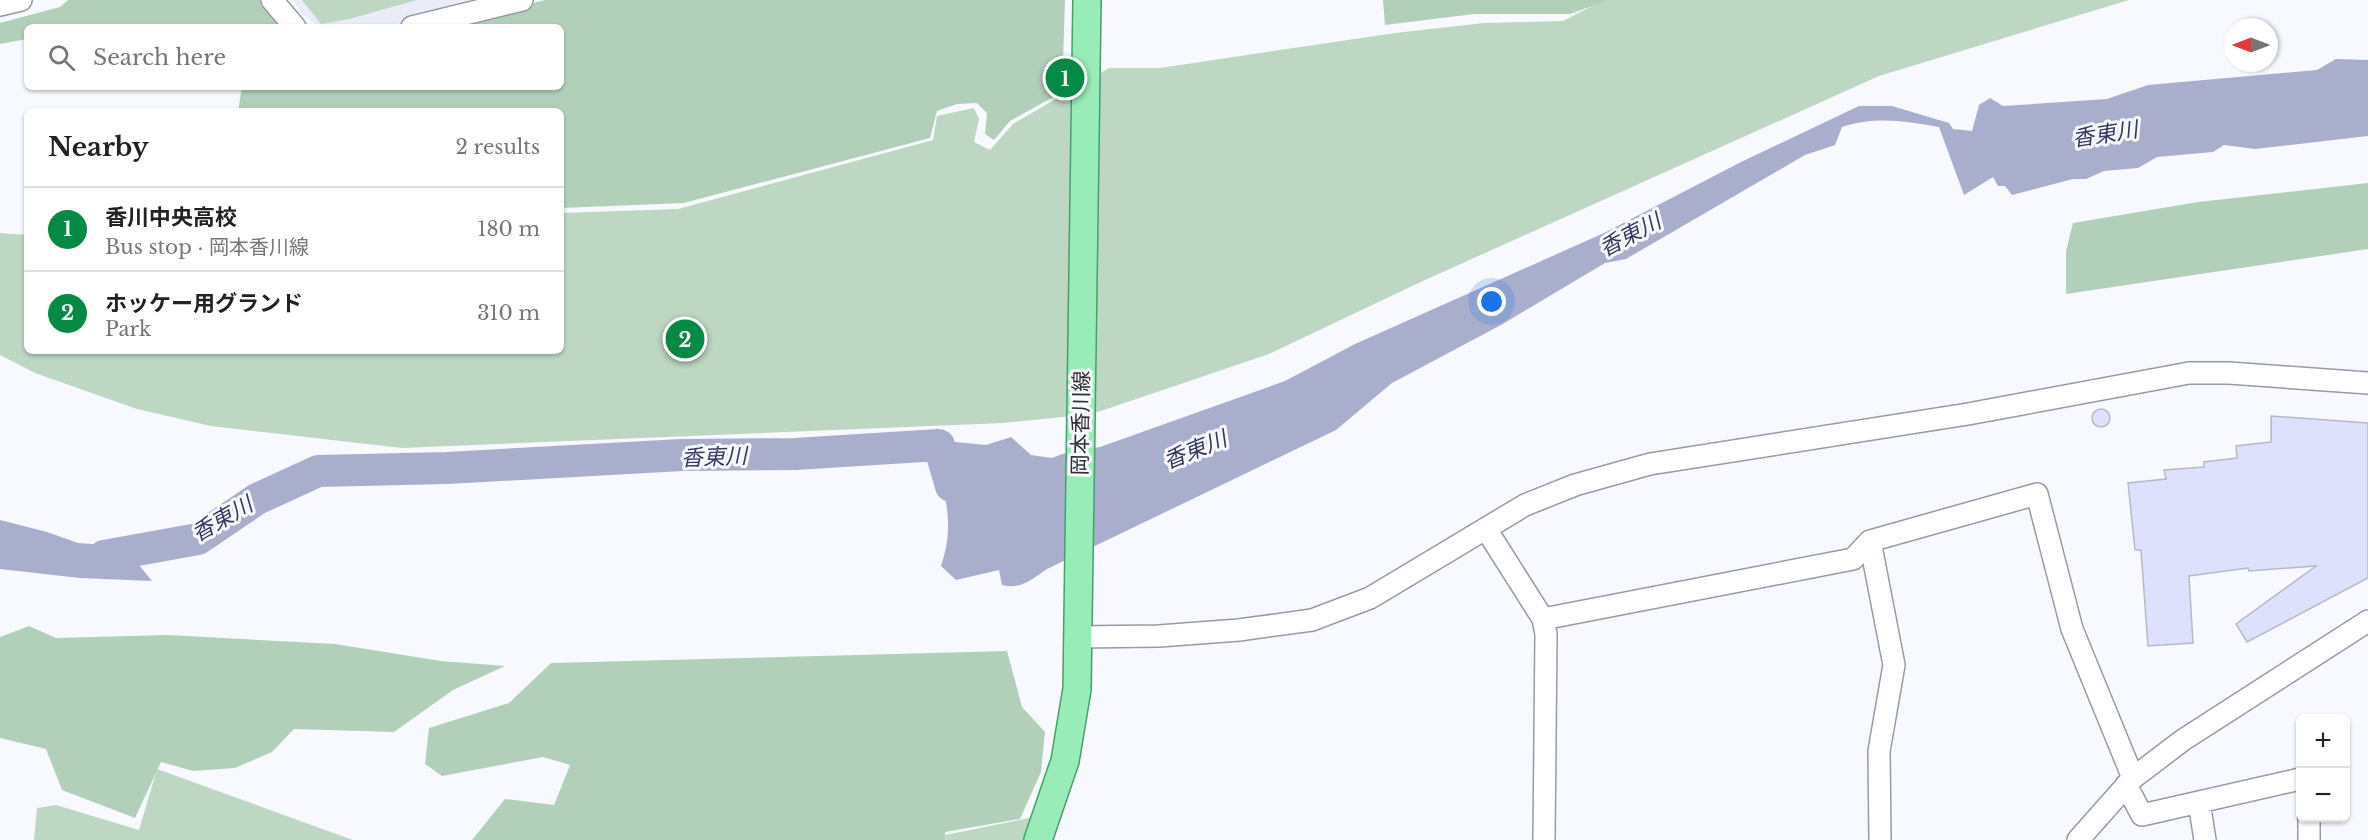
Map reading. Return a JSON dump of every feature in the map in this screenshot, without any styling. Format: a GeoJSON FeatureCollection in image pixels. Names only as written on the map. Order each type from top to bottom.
{"type":"FeatureCollection","features":[{"type":"Feature","properties":{"kind":"main road","name":"岡本香川線"},"geometry":{"type":"LineString","coordinates":[[1038,840],[1065,760],[1077,689],[1087,0]]}},
{"type":"Feature","properties":{"kind":"street"},"geometry":{"type":"LineString","coordinates":[[0,5],[21,0]]}},
{"type":"Feature","properties":{"kind":"street"},"geometry":{"type":"LineString","coordinates":[[272,0],[292,24]]}},
{"type":"Feature","properties":{"kind":"street"},"geometry":{"type":"LineString","coordinates":[[424,24],[522,0]]}},
{"type":"Feature","properties":{"kind":"street"},"geometry":{"type":"LineString","coordinates":[[1078,638],[1159,636],[1239,630],[1312,620],[1370,598],[1525,505],[1575,485],[1650,464],[1968,414],[2189,373],[2229,373],[2368,383]]}},
{"type":"Feature","properties":{"kind":"street"},"geometry":{"type":"LineString","coordinates":[[1543,619],[1853,559],[1870,541],[2037,495],[2072,629],[2142,815],[2296,780]]}},
{"type":"Feature","properties":{"kind":"street"},"geometry":{"type":"LineString","coordinates":[[1485,529],[1543,619],[1546,634],[1544,840]]}},
{"type":"Feature","properties":{"kind":"street"},"geometry":{"type":"LineString","coordinates":[[1870,541],[1894,665],[1879,751],[1880,840]]}},
{"type":"Feature","properties":{"kind":"street"},"geometry":{"type":"LineString","coordinates":[[2078,840],[2129,782],[2183,740],[2368,621]]}},
{"type":"Feature","properties":{"kind":"street"},"geometry":{"type":"LineString","coordinates":[[2199,802],[2205,840]]}},
{"type":"Feature","properties":{"kind":"street"},"geometry":{"type":"LineString","coordinates":[[2309,822],[2309,840]]}},
{"type":"Feature","properties":{"kind":"shaded area"},"geometry":{"type":"Polygon","coordinates":[[[294,0],[494,0],[396,24],[315,24],[300,12],[294,0]]]}},
{"type":"Feature","properties":{"kind":"green space"},"geometry":{"type":"Polygon","coordinates":[[[68,0],[280,0],[292,24],[24,24],[24,40],[0,44],[0,23],[60,7],[68,0]]]}},
{"type":"Feature","properties":{"kind":"green space"},"geometry":{"type":"Polygon","coordinates":[[[302,0],[417,0],[349,19],[321,24],[302,0]]]}},
{"type":"Feature","properties":{"kind":"green space"},"geometry":{"type":"Polygon","coordinates":[[[545,0],[1065,0],[1062,92],[1010,121],[994,140],[985,134],[987,113],[977,103],[957,104],[937,111],[930,138],[684,203],[564,208],[564,108],[238,108],[242,90],[564,90],[564,24],[446,24],[545,0]]]}},
{"type":"Feature","properties":{"kind":"green space"},"geometry":{"type":"Polygon","coordinates":[[[1383,0],[1609,0],[1570,14],[1474,14],[1385,25],[1383,0]]]}},
{"type":"Feature","properties":{"kind":"green space"},"geometry":{"type":"Polygon","coordinates":[[[1604,0],[2129,0],[1879,76],[1425,280],[1269,354],[1092,414],[1003,423],[402,448],[211,426],[137,409],[35,373],[0,355],[0,233],[24,235],[24,354],[564,354],[564,213],[678,209],[933,140],[937,116],[974,108],[979,119],[974,142],[990,150],[1013,124],[1109,68],[1160,68],[1395,33],[1484,23],[1563,21],[1604,0]]]}},
{"type":"Feature","properties":{"kind":"green space"},"geometry":{"type":"Polygon","coordinates":[[[2368,183],[2368,249],[2066,294],[2066,251],[2073,223],[2198,202],[2368,183]]]}},
{"type":"Feature","properties":{"kind":"green space"},"geometry":{"type":"Polygon","coordinates":[[[29,626],[56,638],[168,635],[335,644],[441,661],[505,666],[453,690],[394,732],[294,729],[272,752],[235,768],[193,771],[161,762],[135,818],[62,790],[46,749],[0,738],[0,637],[29,626]]]}},
{"type":"Feature","properties":{"kind":"green space"},"geometry":{"type":"Polygon","coordinates":[[[1007,651],[1022,707],[1045,732],[1041,772],[1020,819],[945,832],[946,840],[472,840],[505,799],[554,805],[570,765],[543,757],[442,776],[425,764],[429,728],[509,703],[551,663],[1007,651]]]}},
{"type":"Feature","properties":{"kind":"green space"},"geometry":{"type":"Polygon","coordinates":[[[157,769],[353,840],[34,840],[37,808],[56,805],[139,830],[157,769]]]}},
{"type":"Feature","properties":{"kind":"green space"},"geometry":{"type":"Polygon","coordinates":[[[1034,817],[1024,840],[947,840],[945,835],[1034,817]]]}},
{"type":"Feature","properties":{"kind":"water"},"geometry":{"type":"Polygon","coordinates":[[[2336,59],[2368,60],[2368,136],[2255,149],[2224,145],[2213,152],[2157,157],[2138,168],[2104,171],[2086,179],[2073,179],[2012,195],[2005,186],[1998,186],[1993,177],[1964,195],[1939,127],[1902,121],[1879,121],[1842,127],[1835,145],[1805,155],[1626,259],[1605,263],[1501,325],[1392,383],[1336,430],[1047,569],[1026,583],[1015,586],[1002,585],[999,570],[956,580],[941,566],[948,533],[939,445],[945,441],[986,445],[1011,437],[1031,455],[1052,458],[1100,447],[1285,381],[1355,344],[1604,233],[1743,161],[1859,106],[1892,106],[1949,123],[1953,129],[1972,131],[1979,105],[1990,98],[2003,106],[2107,99],[2148,85],[2317,70],[2336,59]]]}},
{"type":"Feature","properties":{"kind":"water"},"geometry":{"type":"Polygon","coordinates":[[[0,520],[78,543],[146,548],[139,565],[152,581],[80,578],[0,569],[0,520]]]}},
{"type":"Feature","properties":{"kind":"building"},"geometry":{"type":"Polygon","coordinates":[[[2101,409],[2107,412],[2110,418],[2107,424],[2101,427],[2095,424],[2092,418],[2095,412],[2101,409]]]}},
{"type":"Feature","properties":{"kind":"building"},"geometry":{"type":"Polygon","coordinates":[[[2271,416],[2368,423],[2368,578],[2247,642],[2236,624],[2316,566],[2249,571],[2248,568],[2189,576],[2193,643],[2148,646],[2141,550],[2135,550],[2128,483],[2166,479],[2164,470],[2204,467],[2204,462],[2237,458],[2236,446],[2271,442],[2271,416]]]}},
{"type":"Feature","properties":{"kind":"waterway","name":"香東川"},"geometry":{"type":"LineString","coordinates":[[104,556],[198,539],[257,499],[318,471],[447,468],[682,455],[795,454],[939,445],[951,486]]}},
{"type":"Feature","properties":{"kind":"place","name":"香川中央高校"},"geometry":{"type":"Point","coordinates":[1065,78]}},
{"type":"Feature","properties":{"kind":"place","name":"ホッケー用グランド"},"geometry":{"type":"Point","coordinates":[685,339]}}]}
